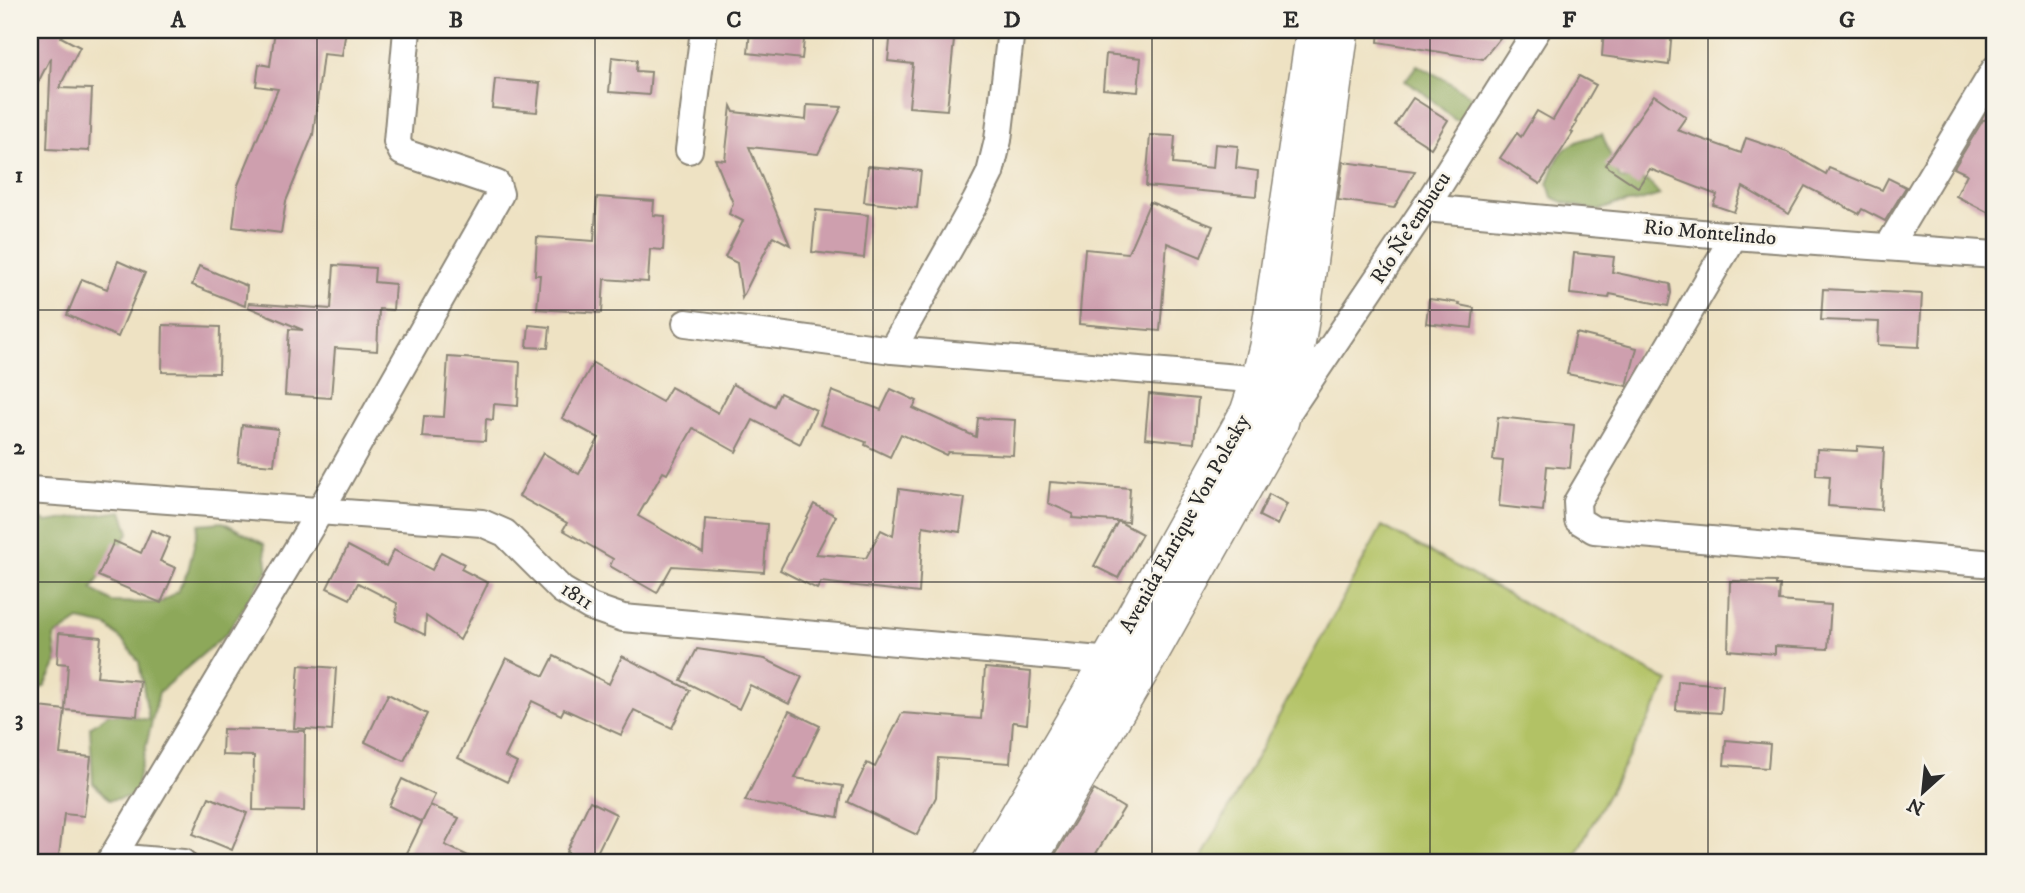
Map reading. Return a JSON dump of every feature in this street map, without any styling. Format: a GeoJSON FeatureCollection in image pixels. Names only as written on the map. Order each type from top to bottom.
{"type":"FeatureCollection","features":[{"type":"Feature","properties":{"kind":"main road","name":"Avenida Enrique Von Polesky"},"geometry":{"type":"LineString","coordinates":[[1027,863],[1145,663],[1280,424],[1275,381],[1267,346],[1314,30]]}},
{"type":"Feature","properties":{"kind":"main road","name":"Avenida Enrique Von Polesky"},"geometry":{"type":"LineString","coordinates":[[990,863],[1109,661],[1248,412],[1275,381],[1304,302],[1341,30]]}},
{"type":"Feature","properties":{"kind":"street"},"geometry":{"type":"LineString","coordinates":[[183,863],[111,860],[320,511],[500,194],[497,184],[402,152],[397,142],[407,30]]}},
{"type":"Feature","properties":{"kind":"street"},"geometry":{"type":"LineString","coordinates":[[689,150],[704,30]]}},
{"type":"Feature","properties":{"kind":"street"},"geometry":{"type":"LineString","coordinates":[[892,349],[990,173],[999,140],[1011,30]]}},
{"type":"Feature","properties":{"kind":"street","name":"Río Ñe'embucu"},"geometry":{"type":"LineString","coordinates":[[1280,424],[1425,208],[1537,30]]}},
{"type":"Feature","properties":{"kind":"street"},"geometry":{"type":"LineString","coordinates":[[1888,247],[1995,69]]}},
{"type":"Feature","properties":{"kind":"street","name":"Rio Montelindo"},"geometry":{"type":"LineString","coordinates":[[1425,208],[1734,236],[1995,255]]}},
{"type":"Feature","properties":{"kind":"street"},"geometry":{"type":"LineString","coordinates":[[1734,236],[1577,502],[1578,520],[1594,530],[1995,565]]}},
{"type":"Feature","properties":{"kind":"street"},"geometry":{"type":"LineString","coordinates":[[686,323],[892,349],[1275,381]]}},
{"type":"Feature","properties":{"kind":"street","name":"1811"},"geometry":{"type":"LineString","coordinates":[[30,490],[482,523],[505,533],[562,590],[591,607],[623,618],[1145,663]]}},
{"type":"Feature","properties":{"kind":"green space"},"geometry":{"type":"Polygon","coordinates":[[[1417,65],[1483,104],[1475,121],[1455,120],[1419,89],[1405,81],[1417,65]]]}},
{"type":"Feature","properties":{"kind":"green space"},"geometry":{"type":"Polygon","coordinates":[[[1602,134],[1620,179],[1648,181],[1660,195],[1598,211],[1552,197],[1548,184],[1561,155],[1572,144],[1602,134]]]}},
{"type":"Feature","properties":{"kind":"green space"},"geometry":{"type":"Polygon","coordinates":[[[122,511],[129,532],[92,589],[112,602],[160,603],[178,591],[188,571],[199,524],[223,522],[264,544],[268,570],[227,633],[159,692],[134,796],[109,800],[93,783],[90,727],[110,713],[149,720],[139,662],[107,626],[79,620],[54,637],[57,663],[44,687],[30,692],[30,516],[47,522],[122,511]]]}},
{"type":"Feature","properties":{"kind":"green space"},"geometry":{"type":"Polygon","coordinates":[[[1382,526],[1669,682],[1571,863],[1199,863],[1382,526]]]}},
{"type":"Feature","properties":{"kind":"building"},"geometry":{"type":"Polygon","coordinates":[[[30,30],[65,30],[61,37],[80,47],[59,88],[92,89],[89,151],[47,149],[51,57],[30,98],[30,30]]]}},
{"type":"Feature","properties":{"kind":"building"},"geometry":{"type":"Polygon","coordinates":[[[275,30],[346,30],[342,56],[323,54],[313,135],[286,201],[281,233],[233,227],[238,185],[278,89],[256,86],[259,64],[270,66],[275,30]]]}},
{"type":"Feature","properties":{"kind":"building"},"geometry":{"type":"Polygon","coordinates":[[[750,30],[805,30],[802,59],[748,53],[750,30]]]}},
{"type":"Feature","properties":{"kind":"building"},"geometry":{"type":"Polygon","coordinates":[[[891,30],[955,30],[947,110],[909,107],[913,64],[888,61],[891,30]]]}},
{"type":"Feature","properties":{"kind":"building"},"geometry":{"type":"Polygon","coordinates":[[[1379,30],[1469,30],[1503,34],[1483,59],[1378,42],[1379,30]]]}},
{"type":"Feature","properties":{"kind":"building"},"geometry":{"type":"Polygon","coordinates":[[[1604,30],[1672,30],[1669,65],[1602,56],[1604,30]]]}},
{"type":"Feature","properties":{"kind":"building"},"geometry":{"type":"Polygon","coordinates":[[[1106,54],[1141,58],[1138,92],[1103,89],[1106,54]]]}},
{"type":"Feature","properties":{"kind":"building"},"geometry":{"type":"Polygon","coordinates":[[[612,57],[637,60],[636,71],[651,72],[649,95],[609,92],[612,57]]]}},
{"type":"Feature","properties":{"kind":"building"},"geometry":{"type":"Polygon","coordinates":[[[1579,76],[1596,85],[1575,122],[1577,123],[1571,132],[1573,133],[1540,184],[1500,158],[1517,133],[1521,137],[1537,111],[1553,120],[1579,76]]]}},
{"type":"Feature","properties":{"kind":"building"},"geometry":{"type":"Polygon","coordinates":[[[495,79],[540,83],[537,112],[492,108],[495,79]]]}},
{"type":"Feature","properties":{"kind":"building"},"geometry":{"type":"Polygon","coordinates":[[[1654,95],[1686,117],[1677,130],[1741,153],[1746,138],[1787,152],[1826,174],[1829,168],[1882,190],[1888,178],[1906,187],[1885,221],[1862,209],[1859,214],[1805,186],[1789,214],[1743,187],[1734,212],[1713,205],[1717,195],[1650,169],[1638,187],[1605,165],[1654,95]]]}},
{"type":"Feature","properties":{"kind":"building"},"geometry":{"type":"Polygon","coordinates":[[[1413,98],[1448,120],[1431,148],[1395,125],[1413,98]]]}},
{"type":"Feature","properties":{"kind":"building"},"geometry":{"type":"Polygon","coordinates":[[[807,105],[842,107],[818,154],[749,147],[790,245],[773,236],[742,298],[737,263],[725,257],[743,221],[729,214],[733,203],[715,159],[725,160],[731,106],[734,112],[806,120],[807,105]]]}},
{"type":"Feature","properties":{"kind":"building"},"geometry":{"type":"Polygon","coordinates":[[[1995,119],[1995,216],[1956,196],[1967,174],[1954,168],[1983,120],[1995,119]]]}},
{"type":"Feature","properties":{"kind":"building"},"geometry":{"type":"Polygon","coordinates":[[[1150,135],[1175,136],[1173,164],[1213,168],[1215,144],[1238,146],[1236,168],[1258,171],[1256,196],[1146,186],[1150,135]]]}},
{"type":"Feature","properties":{"kind":"building"},"geometry":{"type":"Polygon","coordinates":[[[1343,162],[1415,171],[1394,208],[1338,200],[1343,162]]]}},
{"type":"Feature","properties":{"kind":"building"},"geometry":{"type":"Polygon","coordinates":[[[868,166],[921,171],[917,208],[864,202],[868,166]]]}},
{"type":"Feature","properties":{"kind":"building"},"geometry":{"type":"Polygon","coordinates":[[[597,197],[654,201],[653,215],[665,216],[663,250],[650,249],[648,282],[604,279],[602,313],[537,309],[540,275],[535,275],[537,237],[594,241],[597,197]]]}},
{"type":"Feature","properties":{"kind":"building"},"geometry":{"type":"Polygon","coordinates":[[[1150,202],[1213,226],[1201,257],[1167,243],[1160,331],[1079,324],[1085,249],[1128,253],[1150,202]]]}},
{"type":"Feature","properties":{"kind":"building"},"geometry":{"type":"Polygon","coordinates":[[[816,210],[868,215],[864,258],[812,252],[816,210]]]}},
{"type":"Feature","properties":{"kind":"building"},"geometry":{"type":"Polygon","coordinates":[[[1574,253],[1614,257],[1612,272],[1670,284],[1668,306],[1610,294],[1609,298],[1570,294],[1574,253]]]}},
{"type":"Feature","properties":{"kind":"building"},"geometry":{"type":"Polygon","coordinates":[[[118,261],[145,273],[118,337],[67,315],[82,279],[107,289],[118,261]]]}},
{"type":"Feature","properties":{"kind":"building"},"geometry":{"type":"Polygon","coordinates":[[[334,265],[375,268],[374,282],[395,284],[393,310],[379,309],[377,351],[335,348],[331,398],[285,395],[289,329],[303,330],[248,307],[249,303],[331,309],[334,265]]]}},
{"type":"Feature","properties":{"kind":"building"},"geometry":{"type":"Polygon","coordinates":[[[199,266],[247,286],[245,306],[192,285],[199,266]]]}},
{"type":"Feature","properties":{"kind":"building"},"geometry":{"type":"Polygon","coordinates":[[[1823,289],[1922,294],[1919,347],[1878,345],[1879,322],[1821,320],[1823,289]]]}},
{"type":"Feature","properties":{"kind":"building"},"geometry":{"type":"Polygon","coordinates":[[[1429,299],[1460,303],[1459,305],[1474,308],[1472,328],[1426,323],[1429,299]]]}},
{"type":"Feature","properties":{"kind":"building"},"geometry":{"type":"Polygon","coordinates":[[[163,325],[220,327],[219,373],[162,372],[163,325]]]}},
{"type":"Feature","properties":{"kind":"building"},"geometry":{"type":"Polygon","coordinates":[[[529,325],[550,327],[548,348],[527,347],[529,325]]]}},
{"type":"Feature","properties":{"kind":"building"},"geometry":{"type":"Polygon","coordinates":[[[1576,333],[1637,348],[1627,386],[1567,374],[1576,333]]]}},
{"type":"Feature","properties":{"kind":"building"},"geometry":{"type":"Polygon","coordinates":[[[448,357],[520,362],[518,406],[494,404],[493,420],[486,419],[485,441],[422,437],[424,416],[444,417],[448,357]]]}},
{"type":"Feature","properties":{"kind":"building"},"geometry":{"type":"Polygon","coordinates":[[[593,363],[662,402],[671,387],[718,413],[733,384],[774,406],[780,393],[816,410],[800,444],[753,420],[736,452],[693,428],[667,474],[663,472],[638,516],[703,553],[705,519],[767,524],[764,572],[672,566],[657,593],[610,566],[613,559],[563,530],[567,523],[519,496],[543,453],[579,474],[599,438],[562,418],[593,363]]]}},
{"type":"Feature","properties":{"kind":"building"},"geometry":{"type":"Polygon","coordinates":[[[891,389],[917,401],[913,408],[976,437],[978,418],[1015,420],[1013,455],[948,452],[946,455],[901,434],[890,457],[865,445],[866,442],[820,425],[832,391],[881,410],[891,389]]]}},
{"type":"Feature","properties":{"kind":"building"},"geometry":{"type":"Polygon","coordinates":[[[1149,394],[1198,399],[1194,443],[1145,438],[1149,394]]]}},
{"type":"Feature","properties":{"kind":"building"},"geometry":{"type":"Polygon","coordinates":[[[1498,417],[1574,425],[1570,468],[1547,466],[1543,511],[1499,506],[1503,461],[1493,460],[1498,417]]]}},
{"type":"Feature","properties":{"kind":"building"},"geometry":{"type":"Polygon","coordinates":[[[242,425],[278,429],[274,465],[238,462],[242,425]]]}},
{"type":"Feature","properties":{"kind":"building"},"geometry":{"type":"Polygon","coordinates":[[[1857,446],[1884,448],[1881,510],[1828,506],[1830,476],[1816,475],[1817,449],[1857,451],[1857,446]]]}},
{"type":"Feature","properties":{"kind":"building"},"geometry":{"type":"Polygon","coordinates":[[[1050,482],[1130,488],[1128,522],[1072,518],[1073,514],[1048,503],[1050,482]]]}},
{"type":"Feature","properties":{"kind":"building"},"geometry":{"type":"Polygon","coordinates":[[[899,489],[965,498],[960,532],[923,526],[919,593],[821,582],[817,589],[780,570],[814,504],[836,516],[816,554],[866,558],[881,530],[893,536],[899,489]]]}},
{"type":"Feature","properties":{"kind":"building"},"geometry":{"type":"Polygon","coordinates":[[[1269,494],[1287,504],[1277,525],[1259,516],[1269,494]]]}},
{"type":"Feature","properties":{"kind":"building"},"geometry":{"type":"Polygon","coordinates":[[[1118,521],[1142,534],[1118,578],[1094,566],[1118,521]]]}},
{"type":"Feature","properties":{"kind":"building"},"geometry":{"type":"Polygon","coordinates":[[[151,530],[170,538],[160,561],[176,568],[161,603],[98,576],[114,541],[141,553],[151,530]]]}},
{"type":"Feature","properties":{"kind":"building"},"geometry":{"type":"Polygon","coordinates":[[[348,546],[386,566],[394,550],[432,570],[441,552],[464,564],[461,569],[488,583],[460,640],[426,616],[425,635],[396,621],[397,603],[358,583],[350,599],[327,588],[348,546]]]}},
{"type":"Feature","properties":{"kind":"building"},"geometry":{"type":"Polygon","coordinates":[[[1730,581],[1776,582],[1776,585],[1780,585],[1779,601],[1831,605],[1828,649],[1775,646],[1775,654],[1728,650],[1730,581]]]}},
{"type":"Feature","properties":{"kind":"building"},"geometry":{"type":"Polygon","coordinates":[[[59,633],[101,637],[97,677],[140,681],[137,716],[65,710],[68,664],[57,663],[59,633]]]}},
{"type":"Feature","properties":{"kind":"building"},"geometry":{"type":"Polygon","coordinates":[[[697,649],[765,659],[802,677],[789,704],[750,685],[739,709],[681,680],[697,649]]]}},
{"type":"Feature","properties":{"kind":"building"},"geometry":{"type":"Polygon","coordinates":[[[554,656],[609,684],[622,656],[690,690],[672,728],[634,710],[621,735],[564,709],[561,715],[532,701],[505,757],[517,763],[507,782],[458,758],[506,658],[544,676],[554,656]]]}},
{"type":"Feature","properties":{"kind":"building"},"geometry":{"type":"Polygon","coordinates":[[[299,665],[336,668],[332,731],[294,728],[299,665]]]}},
{"type":"Feature","properties":{"kind":"building"},"geometry":{"type":"Polygon","coordinates":[[[985,668],[1031,672],[1027,724],[1013,722],[1010,763],[938,758],[936,797],[917,835],[848,802],[867,763],[875,767],[902,713],[981,719],[985,668]]]}},
{"type":"Feature","properties":{"kind":"building"},"geometry":{"type":"Polygon","coordinates":[[[1678,681],[1723,685],[1721,713],[1676,710],[1678,681]]]}},
{"type":"Feature","properties":{"kind":"building"},"geometry":{"type":"Polygon","coordinates":[[[388,694],[427,714],[404,761],[365,742],[388,694]]]}},
{"type":"Feature","properties":{"kind":"building"},"geometry":{"type":"Polygon","coordinates":[[[30,706],[65,710],[60,754],[91,757],[84,816],[64,814],[58,863],[30,863],[30,809],[38,738],[30,737],[30,706]]]}},
{"type":"Feature","properties":{"kind":"building"},"geometry":{"type":"Polygon","coordinates":[[[789,711],[820,726],[795,778],[843,786],[838,817],[745,801],[789,711]]]}},
{"type":"Feature","properties":{"kind":"building"},"geometry":{"type":"Polygon","coordinates":[[[223,729],[305,731],[304,811],[253,810],[254,756],[222,755],[223,729]]]}},
{"type":"Feature","properties":{"kind":"building"},"geometry":{"type":"Polygon","coordinates":[[[1726,740],[1770,744],[1768,768],[1724,765],[1726,740]]]}},
{"type":"Feature","properties":{"kind":"building"},"geometry":{"type":"Polygon","coordinates":[[[402,779],[435,795],[430,805],[459,818],[445,845],[483,863],[424,863],[406,855],[430,806],[422,822],[389,806],[402,779]]]}},
{"type":"Feature","properties":{"kind":"building"},"geometry":{"type":"Polygon","coordinates":[[[1094,790],[1124,808],[1090,863],[1050,863],[1094,790]]]}},
{"type":"Feature","properties":{"kind":"building"},"geometry":{"type":"Polygon","coordinates":[[[209,797],[247,813],[232,850],[193,834],[209,797]]]}},
{"type":"Feature","properties":{"kind":"building"},"geometry":{"type":"Polygon","coordinates":[[[590,801],[616,814],[592,863],[566,852],[590,801]]]}}]}
